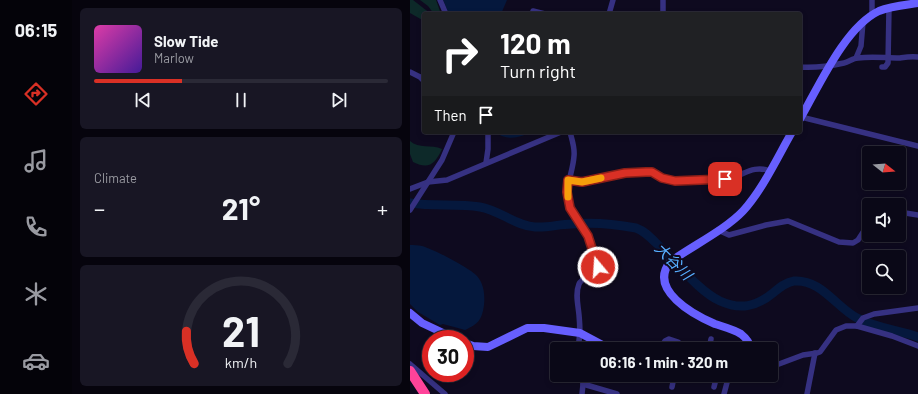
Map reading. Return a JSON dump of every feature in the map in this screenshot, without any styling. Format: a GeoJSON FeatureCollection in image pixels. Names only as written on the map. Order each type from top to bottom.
{"type":"FeatureCollection","features":[{"type":"Feature","properties":{"kind":"highway"},"geometry":{"type":"LineString","coordinates":[[410,371],[424,393]]}},
{"type":"Feature","properties":{"kind":"main road"},"geometry":{"type":"LineString","coordinates":[[802,116],[848,38],[863,22],[872,15],[889,8],[918,3]]}},
{"type":"Feature","properties":{"kind":"main road"},"geometry":{"type":"LineString","coordinates":[[748,342],[742,335],[705,320],[680,303],[670,294],[664,280],[664,271],[670,262],[742,212],[757,193],[791,134]]}},
{"type":"Feature","properties":{"kind":"main road"},"geometry":{"type":"LineString","coordinates":[[410,313],[422,323],[437,330]]}},
{"type":"Feature","properties":{"kind":"main road"},"geometry":{"type":"LineString","coordinates":[[474,346],[488,347],[527,328],[566,330],[580,333],[597,342]]}},
{"type":"Feature","properties":{"kind":"street"},"geometry":{"type":"LineString","coordinates":[[440,0],[445,12]]}},
{"type":"Feature","properties":{"kind":"street"},"geometry":{"type":"LineString","coordinates":[[609,12],[612,0]]}},
{"type":"Feature","properties":{"kind":"street"},"geometry":{"type":"LineString","coordinates":[[663,0],[663,12]]}},
{"type":"Feature","properties":{"kind":"street"},"geometry":{"type":"LineString","coordinates":[[872,0],[872,15]]}},
{"type":"Feature","properties":{"kind":"street"},"geometry":{"type":"LineString","coordinates":[[882,67],[887,66],[889,8]]}},
{"type":"Feature","properties":{"kind":"street"},"geometry":{"type":"LineString","coordinates":[[533,11],[537,12]]}},
{"type":"Feature","properties":{"kind":"street"},"geometry":{"type":"LineString","coordinates":[[856,58],[861,46],[863,22]]}},
{"type":"Feature","properties":{"kind":"street"},"geometry":{"type":"LineString","coordinates":[[802,67],[810,68],[844,63],[856,58],[918,57]]}},
{"type":"Feature","properties":{"kind":"street"},"geometry":{"type":"LineString","coordinates":[[410,72],[422,80]]}},
{"type":"Feature","properties":{"kind":"street"},"geometry":{"type":"LineString","coordinates":[[802,118],[918,146]]}},
{"type":"Feature","properties":{"kind":"street"},"geometry":{"type":"LineString","coordinates":[[410,210],[442,160],[453,134]]}},
{"type":"Feature","properties":{"kind":"street"},"geometry":{"type":"LineString","coordinates":[[486,163],[488,134]]}},
{"type":"Feature","properties":{"kind":"street"},"geometry":{"type":"LineString","coordinates":[[410,189],[428,182],[447,180],[556,134]]}},
{"type":"Feature","properties":{"kind":"street"},"geometry":{"type":"LineString","coordinates":[[571,134],[574,147],[574,157],[568,180],[568,201],[570,208],[588,236],[598,270],[596,273],[582,280],[579,285],[577,297],[580,333],[579,342]]}},
{"type":"Feature","properties":{"kind":"street"},"geometry":{"type":"LineString","coordinates":[[568,180],[582,182],[625,173],[652,172],[668,180],[686,182],[731,178],[758,168],[770,171]]}},
{"type":"Feature","properties":{"kind":"street"},"geometry":{"type":"LineString","coordinates":[[906,213],[918,215]]}},
{"type":"Feature","properties":{"kind":"street"},"geometry":{"type":"LineString","coordinates":[[718,230],[728,235],[788,221],[839,242],[852,244],[858,240],[862,234]]}},
{"type":"Feature","properties":{"kind":"street"},"geometry":{"type":"LineString","coordinates":[[778,364],[803,355],[820,352],[836,330],[860,322],[874,314],[918,308]]}},
{"type":"Feature","properties":{"kind":"street"},"geometry":{"type":"LineString","coordinates":[[860,322],[918,346]]}},
{"type":"Feature","properties":{"kind":"street"},"geometry":{"type":"LineString","coordinates":[[664,342],[669,339],[678,342]]}},
{"type":"Feature","properties":{"kind":"street"},"geometry":{"type":"LineString","coordinates":[[807,394],[815,353]]}},
{"type":"Feature","properties":{"kind":"street"},"geometry":{"type":"LineString","coordinates":[[410,364],[445,394]]}},
{"type":"Feature","properties":{"kind":"street"},"geometry":{"type":"LineString","coordinates":[[672,387],[673,382]]}},
{"type":"Feature","properties":{"kind":"street"},"geometry":{"type":"LineString","coordinates":[[714,387],[715,382]]}},
{"type":"Feature","properties":{"kind":"street"},"geometry":{"type":"LineString","coordinates":[[724,394],[727,382]]}},
{"type":"Feature","properties":{"kind":"street"},"geometry":{"type":"LineString","coordinates":[[582,394],[583,384],[617,394]]}},
{"type":"Feature","properties":{"kind":"green space"},"geometry":{"type":"Polygon","coordinates":[[[410,0],[413,0],[428,12],[422,12],[422,20],[410,13],[410,0]]]}},
{"type":"Feature","properties":{"kind":"green space"},"geometry":{"type":"Polygon","coordinates":[[[420,0],[436,0],[440,12],[432,12],[428,6],[420,0]]]}},
{"type":"Feature","properties":{"kind":"green space"},"geometry":{"type":"Polygon","coordinates":[[[410,141],[421,146],[442,149],[437,158],[431,164],[419,164],[413,162],[410,154],[410,141]]]}},
{"type":"Feature","properties":{"kind":"water"},"geometry":{"type":"Polygon","coordinates":[[[443,0],[507,0],[502,12],[448,12],[443,0]]]}},
{"type":"Feature","properties":{"kind":"water"},"geometry":{"type":"Polygon","coordinates":[[[498,134],[527,134],[513,138],[498,134]]]}},
{"type":"Feature","properties":{"kind":"water"},"geometry":{"type":"Polygon","coordinates":[[[410,245],[422,246],[459,264],[477,276],[483,286],[484,301],[481,318],[473,326],[465,330],[443,324],[440,325],[418,312],[410,304],[410,245]]]}},
{"type":"Feature","properties":{"kind":"waterway","name":"大谷川"},"geometry":{"type":"LineString","coordinates":[[410,203],[480,207],[494,211],[521,224],[535,227],[587,223],[612,224],[636,228],[651,238],[703,290],[727,304],[734,306],[748,306],[767,298],[788,283],[794,281],[804,282],[812,284],[820,289],[857,318],[872,324],[918,337]]}},
{"type":"Feature","properties":{"kind":"slow traffic"},"geometry":{"type":"LineString","coordinates":[[568,197],[568,180],[582,182],[601,178]]}},
{"type":"Feature","properties":{"kind":"route"},"geometry":{"type":"LineString","coordinates":[[598,267],[588,236],[570,208],[567,192],[568,180],[582,182],[625,173],[646,172],[652,172],[668,180],[686,182],[725,179]]}}]}
